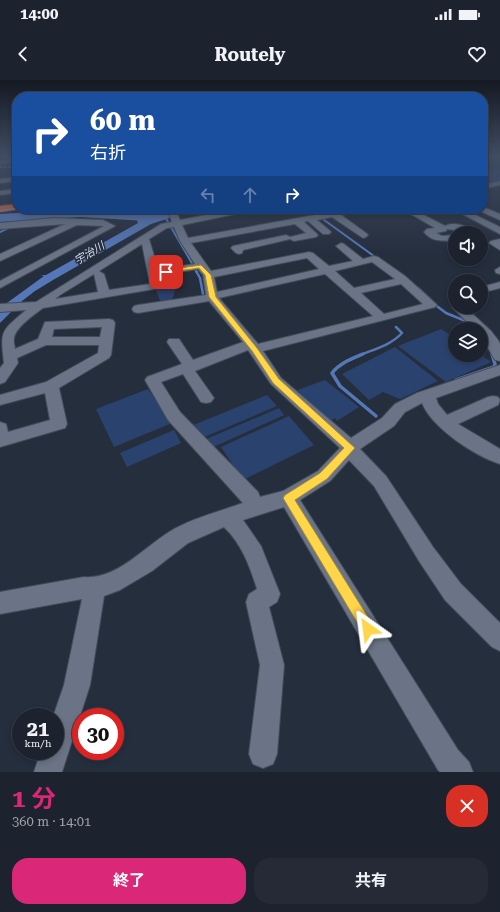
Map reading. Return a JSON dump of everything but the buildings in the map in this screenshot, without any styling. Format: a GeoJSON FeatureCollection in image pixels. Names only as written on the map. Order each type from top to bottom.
{"type":"FeatureCollection","features":[{"type":"Feature","properties":{"kind":"highway"},"geometry":{"type":"LineString","coordinates":[[0,209],[12,207]]}},
{"type":"Feature","properties":{"kind":"street"},"geometry":{"type":"LineString","coordinates":[[0,193],[12,192]]}},
{"type":"Feature","properties":{"kind":"street"},"geometry":{"type":"LineString","coordinates":[[488,211],[500,217]]}},
{"type":"Feature","properties":{"kind":"street"},"geometry":{"type":"LineString","coordinates":[[173,214],[212,296],[253,347],[276,381],[351,448],[356,457],[380,481],[426,554],[453,592],[500,639]]}},
{"type":"Feature","properties":{"kind":"street"},"geometry":{"type":"LineString","coordinates":[[0,379],[11,363],[7,339],[10,330],[35,305],[164,226],[177,222],[222,214]]}},
{"type":"Feature","properties":{"kind":"street"},"geometry":{"type":"LineString","coordinates":[[185,241],[333,214],[363,235]]}},
{"type":"Feature","properties":{"kind":"street"},"geometry":{"type":"LineString","coordinates":[[415,214],[443,228],[429,231],[430,236],[441,239],[448,238]]}},
{"type":"Feature","properties":{"kind":"street"},"geometry":{"type":"LineString","coordinates":[[429,214],[448,228]]}},
{"type":"Feature","properties":{"kind":"street"},"geometry":{"type":"LineString","coordinates":[[467,214],[500,231]]}},
{"type":"Feature","properties":{"kind":"street"},"geometry":{"type":"LineString","coordinates":[[316,217],[326,232]]}},
{"type":"Feature","properties":{"kind":"street"},"geometry":{"type":"LineString","coordinates":[[0,226],[56,218],[76,223],[103,223],[111,226],[0,285]]}},
{"type":"Feature","properties":{"kind":"street"},"geometry":{"type":"LineString","coordinates":[[239,251],[236,248],[313,235],[296,220]]}},
{"type":"Feature","properties":{"kind":"street"},"geometry":{"type":"LineString","coordinates":[[0,234],[23,223]]}},
{"type":"Feature","properties":{"kind":"street"},"geometry":{"type":"LineString","coordinates":[[0,258],[76,223]]}},
{"type":"Feature","properties":{"kind":"street"},"geometry":{"type":"LineString","coordinates":[[244,230],[258,244]]}},
{"type":"Feature","properties":{"kind":"street"},"geometry":{"type":"LineString","coordinates":[[0,308],[35,305],[156,286],[147,244],[144,238]]}},
{"type":"Feature","properties":{"kind":"street"},"geometry":{"type":"LineString","coordinates":[[499,251],[494,244],[500,242]]}},
{"type":"Feature","properties":{"kind":"street"},"geometry":{"type":"LineString","coordinates":[[341,246],[361,262]]}},
{"type":"Feature","properties":{"kind":"street"},"geometry":{"type":"LineString","coordinates":[[154,273],[309,255],[382,318]]}},
{"type":"Feature","properties":{"kind":"street"},"geometry":{"type":"LineString","coordinates":[[138,309],[212,296],[374,259],[403,280],[431,305],[382,318],[253,347],[152,380],[174,416],[251,498],[255,507]]}},
{"type":"Feature","properties":{"kind":"street"},"geometry":{"type":"LineString","coordinates":[[98,274],[104,294]]}},
{"type":"Feature","properties":{"kind":"street"},"geometry":{"type":"LineString","coordinates":[[352,292],[403,280]]}},
{"type":"Feature","properties":{"kind":"street"},"geometry":{"type":"LineString","coordinates":[[488,288],[500,285]]}},
{"type":"Feature","properties":{"kind":"street"},"geometry":{"type":"LineString","coordinates":[[466,314],[497,344],[500,357]]}},
{"type":"Feature","properties":{"kind":"street"},"geometry":{"type":"LineString","coordinates":[[0,400],[51,386],[104,355],[109,323],[49,325],[44,342],[10,356]]}},
{"type":"Feature","properties":{"kind":"street"},"geometry":{"type":"LineString","coordinates":[[174,342],[206,398]]}},
{"type":"Feature","properties":{"kind":"street"},"geometry":{"type":"LineString","coordinates":[[0,603],[84,588],[95,590],[145,564],[181,536],[206,524],[227,518],[255,507],[288,498],[324,476],[354,444],[388,422],[400,408],[427,395],[452,388],[477,377],[500,370]]}},
{"type":"Feature","properties":{"kind":"street"},"geometry":{"type":"LineString","coordinates":[[0,428],[1,441],[59,424],[51,386]]}},
{"type":"Feature","properties":{"kind":"street"},"geometry":{"type":"LineString","coordinates":[[427,395],[434,411],[445,423],[455,431],[500,457]]}},
{"type":"Feature","properties":{"kind":"street"},"geometry":{"type":"LineString","coordinates":[[445,423],[493,401]]}},
{"type":"Feature","properties":{"kind":"street"},"geometry":{"type":"LineString","coordinates":[[288,498],[448,760],[459,772]]}},
{"type":"Feature","properties":{"kind":"street"},"geometry":{"type":"LineString","coordinates":[[227,518],[241,532],[250,546],[262,573],[269,594],[257,602],[272,665],[263,754]]}},
{"type":"Feature","properties":{"kind":"street"},"geometry":{"type":"LineString","coordinates":[[64,723],[77,685],[88,619],[95,590]]}},
{"type":"Feature","properties":{"kind":"street"},"geometry":{"type":"LineString","coordinates":[[48,772],[52,760]]}},
{"type":"Feature","properties":{"kind":"shaded area"},"geometry":{"type":"Polygon","coordinates":[[[177,285],[172,300],[161,303],[155,288],[177,285]]]}},
{"type":"Feature","properties":{"kind":"shaded area"},"geometry":{"type":"Polygon","coordinates":[[[441,329],[448,334],[448,362],[488,362],[488,360],[491,362],[446,382],[398,346],[441,329]]]}},
{"type":"Feature","properties":{"kind":"shaded area"},"geometry":{"type":"Polygon","coordinates":[[[395,347],[438,381],[400,399],[383,392],[369,400],[342,374],[395,347]]]}},
{"type":"Feature","properties":{"kind":"shaded area"},"geometry":{"type":"Polygon","coordinates":[[[325,380],[359,407],[337,421],[335,418],[330,421],[295,391],[325,380]]]}},
{"type":"Feature","properties":{"kind":"shaded area"},"geometry":{"type":"Polygon","coordinates":[[[148,389],[172,423],[114,447],[96,409],[148,389]]]}},
{"type":"Feature","properties":{"kind":"shaded area"},"geometry":{"type":"Polygon","coordinates":[[[267,395],[277,406],[202,438],[191,426],[267,395]]]}},
{"type":"Feature","properties":{"kind":"shaded area"},"geometry":{"type":"Polygon","coordinates":[[[279,408],[284,415],[211,448],[204,440],[279,408]]]}},
{"type":"Feature","properties":{"kind":"shaded area"},"geometry":{"type":"Polygon","coordinates":[[[289,416],[314,445],[243,480],[221,447],[289,416]]]}},
{"type":"Feature","properties":{"kind":"shaded area"},"geometry":{"type":"Polygon","coordinates":[[[174,430],[181,443],[127,467],[120,453],[174,430]]]}},
{"type":"Feature","properties":{"kind":"water","name":"宇治川"},"geometry":{"type":"Polygon","coordinates":[[[182,214],[151,224],[53,280],[22,301],[0,323],[0,308],[44,276],[41,275],[46,275],[138,223],[137,221],[142,215],[182,214]]]}},
{"type":"Feature","properties":{"kind":"waterway"},"geometry":{"type":"LineString","coordinates":[[0,218],[80,214],[152,217]]}},
{"type":"Feature","properties":{"kind":"waterway"},"geometry":{"type":"LineString","coordinates":[[316,214],[378,259]]}},
{"type":"Feature","properties":{"kind":"waterway"},"geometry":{"type":"LineString","coordinates":[[164,215],[197,272]]}},
{"type":"Feature","properties":{"kind":"waterway"},"geometry":{"type":"LineString","coordinates":[[0,232],[10,227]]}},
{"type":"Feature","properties":{"kind":"waterway"},"geometry":{"type":"LineString","coordinates":[[196,271],[200,278],[203,294]]}},
{"type":"Feature","properties":{"kind":"waterway"},"geometry":{"type":"LineString","coordinates":[[418,288],[430,299]]}},
{"type":"Feature","properties":{"kind":"waterway"},"geometry":{"type":"LineString","coordinates":[[434,304],[446,313],[468,322]]}},
{"type":"Feature","properties":{"kind":"waterway"},"geometry":{"type":"LineString","coordinates":[[360,355],[393,341],[402,333],[396,327]]}},
{"type":"Feature","properties":{"kind":"waterway"},"geometry":{"type":"LineString","coordinates":[[363,354],[342,364],[332,373],[340,386],[376,416]]}},
{"type":"Feature","properties":{"kind":"waterway"},"geometry":{"type":"LineString","coordinates":[[456,380],[494,367],[495,364],[492,354]]}},
{"type":"Feature","properties":{"kind":"tram line"},"geometry":{"type":"LineString","coordinates":[[0,211],[12,209]]}},
{"type":"Feature","properties":{"kind":"route"},"geometry":{"type":"LineString","coordinates":[[166,272],[201,266],[208,275],[212,297],[255,350],[276,381],[351,448],[324,476],[288,498],[368,629]]}}]}
